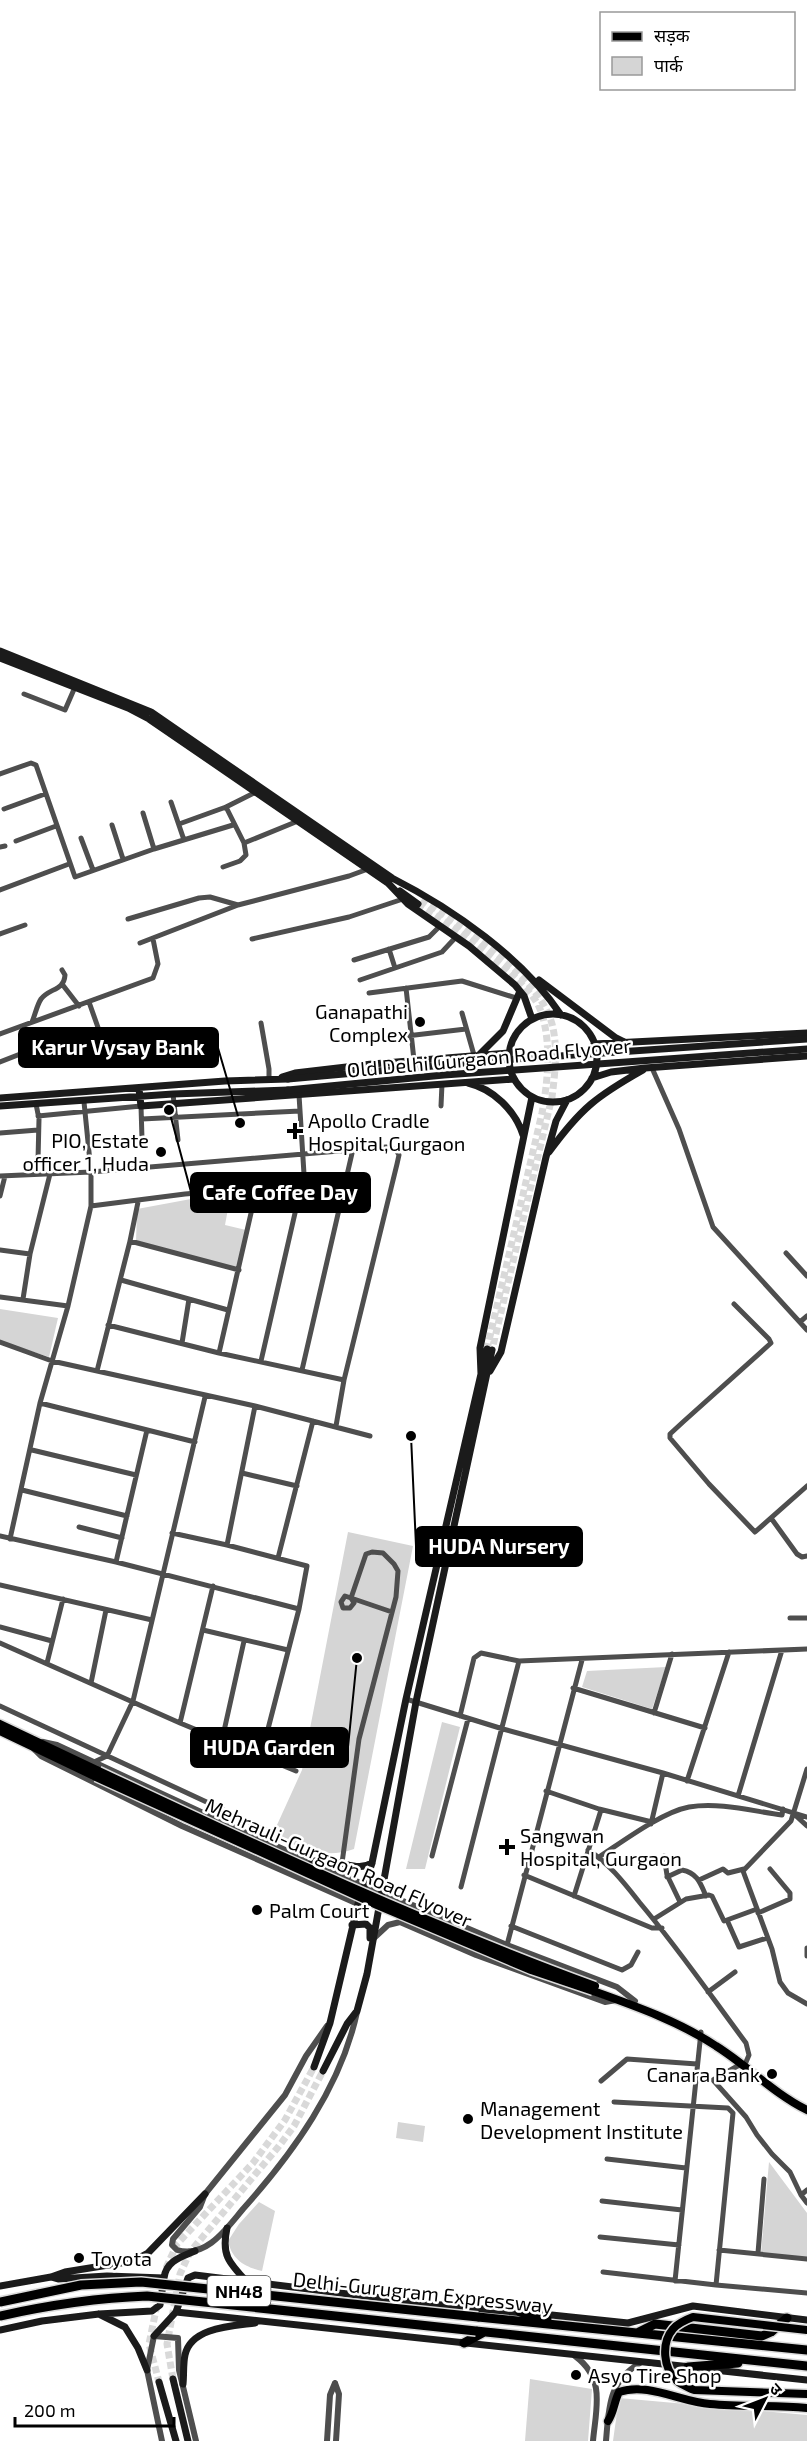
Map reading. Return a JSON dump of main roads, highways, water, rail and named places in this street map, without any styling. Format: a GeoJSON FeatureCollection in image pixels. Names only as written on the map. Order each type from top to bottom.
{"type":"FeatureCollection","features":[{"type":"Feature","properties":{"kind":"highway","name":"Delhi-Gurugram Expressway"},"geometry":{"type":"LineString","coordinates":[[0,2302],[81,2285],[141,2282],[807,2350]]}},
{"type":"Feature","properties":{"kind":"highway","name":"Delhi-Gurugram Expressway"},"geometry":{"type":"LineString","coordinates":[[0,2316],[84,2300],[147,2296],[807,2366]]}},
{"type":"Feature","properties":{"kind":"highway"},"geometry":{"type":"LineString","coordinates":[[520,2312],[577,2327]]}},
{"type":"Feature","properties":{"kind":"highway"},"geometry":{"type":"LineString","coordinates":[[636,2332],[655,2324],[762,2336],[771,2332],[787,2318]]}},
{"type":"Feature","properties":{"kind":"highway"},"geometry":{"type":"LineString","coordinates":[[464,2343],[480,2332]]}},
{"type":"Feature","properties":{"kind":"highway"},"geometry":{"type":"LineString","coordinates":[[688,2367],[762,2362]]}},
{"type":"Feature","properties":{"kind":"main road"},"geometry":{"type":"LineString","coordinates":[[0,651],[151,712],[420,901]]}},
{"type":"Feature","properties":{"kind":"main road"},"geometry":{"type":"LineString","coordinates":[[1,661],[75,687],[149,719],[259,790],[298,821],[368,869],[419,892],[471,927],[524,970],[616,1038],[627,1043]]}},
{"type":"Feature","properties":{"kind":"main road"},"geometry":{"type":"LineString","coordinates":[[390,880],[403,899],[456,937],[520,991],[532,1019]]}},
{"type":"Feature","properties":{"kind":"main road"},"geometry":{"type":"LineString","coordinates":[[524,970],[542,988],[561,1015]]}},
{"type":"Feature","properties":{"kind":"main road"},"geometry":{"type":"LineString","coordinates":[[476,1055],[495,1041],[503,1031],[520,991]]}},
{"type":"Feature","properties":{"kind":"main road"},"geometry":{"type":"LineString","coordinates":[[544,1015],[561,1015],[576,1021],[584,1028],[594,1044],[597,1057],[592,1078],[579,1094],[567,1100],[548,1102],[532,1097],[520,1088],[514,1079],[509,1064],[509,1053],[517,1032],[532,1019],[544,1015]]}},
{"type":"Feature","properties":{"kind":"main road"},"geometry":{"type":"LineString","coordinates":[[594,1044],[807,1033]]}},
{"type":"Feature","properties":{"kind":"main road","name":"Old Delhi Gurgaon Road Flyover"},"geometry":{"type":"LineString","coordinates":[[271,1080],[490,1061],[807,1039]]}},
{"type":"Feature","properties":{"kind":"main road","name":"Old Delhi Gurgaon Road Flyover"},"geometry":{"type":"LineString","coordinates":[[140,1093],[288,1090],[444,1075],[807,1049]]}},
{"type":"Feature","properties":{"kind":"main road"},"geometry":{"type":"LineString","coordinates":[[0,1106],[84,1102],[140,1093],[271,1080],[295,1073],[414,1060],[509,1053]]}},
{"type":"Feature","properties":{"kind":"main road"},"geometry":{"type":"LineString","coordinates":[[592,1078],[611,1072],[649,1068],[807,1056]]}},
{"type":"Feature","properties":{"kind":"main road"},"geometry":{"type":"LineString","coordinates":[[546,1157],[583,1109],[600,1095],[649,1068]]}},
{"type":"Feature","properties":{"kind":"main road"},"geometry":{"type":"LineString","coordinates":[[140,1093],[141,1106],[514,1079]]}},
{"type":"Feature","properties":{"kind":"main road"},"geometry":{"type":"LineString","coordinates":[[462,1082],[486,1091],[501,1101],[518,1122],[524,1137]]}},
{"type":"Feature","properties":{"kind":"main road"},"geometry":{"type":"LineString","coordinates":[[0,1098],[140,1093]]}},
{"type":"Feature","properties":{"kind":"main road"},"geometry":{"type":"LineString","coordinates":[[323,2071],[347,2024],[357,2011],[368,1974],[416,1702],[484,1375],[480,1348],[532,1097]]}},
{"type":"Feature","properties":{"kind":"main road"},"geometry":{"type":"LineString","coordinates":[[484,1375],[501,1353],[546,1157],[556,1121],[567,1100]]}},
{"type":"Feature","properties":{"kind":"main road"},"geometry":{"type":"LineString","coordinates":[[314,2067],[330,2024],[352,1925],[372,1863],[406,1700],[490,1350]]}},
{"type":"Feature","properties":{"kind":"main road"},"geometry":{"type":"LineString","coordinates":[[0,1724],[34,1744]]}},
{"type":"Feature","properties":{"kind":"main road"},"geometry":{"type":"LineString","coordinates":[[0,1731],[34,1744]]}},
{"type":"Feature","properties":{"kind":"main road","name":"Mehrauli-Gurgaon Road Flyover"},"geometry":{"type":"LineString","coordinates":[[34,1744],[483,1944],[700,2034]]}},
{"type":"Feature","properties":{"kind":"main road"},"geometry":{"type":"LineString","coordinates":[[312,1861],[342,1863],[359,1867],[366,1867],[372,1863]]}},
{"type":"Feature","properties":{"kind":"main road"},"geometry":{"type":"LineString","coordinates":[[352,1925],[362,1923],[370,1928],[368,1974]]}},
{"type":"Feature","properties":{"kind":"main road","name":"Mehrauli-Gurgaon Road Flyover"},"geometry":{"type":"LineString","coordinates":[[594,1989],[635,2001],[700,2034]]}},
{"type":"Feature","properties":{"kind":"main road"},"geometry":{"type":"LineString","coordinates":[[700,2034],[781,2090],[807,2105]]}},
{"type":"Feature","properties":{"kind":"main road"},"geometry":{"type":"LineString","coordinates":[[744,2063],[782,2097],[807,2110]]}},
{"type":"Feature","properties":{"kind":"main road"},"geometry":{"type":"LineString","coordinates":[[0,2286],[133,2261],[148,2253],[206,2194]]}},
{"type":"Feature","properties":{"kind":"main road"},"geometry":{"type":"LineString","coordinates":[[227,2228],[224,2241],[227,2259],[247,2282]]}},
{"type":"Feature","properties":{"kind":"main road"},"geometry":{"type":"LineString","coordinates":[[0,2330],[42,2321],[157,2309],[168,2266],[175,2260],[195,2251]]}},
{"type":"Feature","properties":{"kind":"main road"},"geometry":{"type":"LineString","coordinates":[[51,2277],[56,2279],[106,2276],[164,2278]]}},
{"type":"Feature","properties":{"kind":"main road"},"geometry":{"type":"LineString","coordinates":[[154,2336],[176,2312],[188,2278],[193,2276],[628,2323],[693,2306],[807,2320]]}},
{"type":"Feature","properties":{"kind":"main road"},"geometry":{"type":"LineString","coordinates":[[176,2312],[807,2380]]}},
{"type":"Feature","properties":{"kind":"main road"},"geometry":{"type":"LineString","coordinates":[[99,2314],[125,2327],[138,2348],[147,2370]]}},
{"type":"Feature","properties":{"kind":"main road"},"geometry":{"type":"LineString","coordinates":[[807,2330],[693,2317],[680,2322],[671,2330],[665,2346],[669,2372],[678,2383],[694,2390],[807,2394]]}},
{"type":"Feature","properties":{"kind":"main road"},"geometry":{"type":"LineString","coordinates":[[183,2384],[185,2353],[192,2342],[203,2334],[215,2329],[270,2321]]}},
{"type":"Feature","properties":{"kind":"main road"},"geometry":{"type":"LineString","coordinates":[[500,2334],[509,2348]]}},
{"type":"Feature","properties":{"kind":"main road"},"geometry":{"type":"LineString","coordinates":[[173,2379],[188,2441]]}},
{"type":"Feature","properties":{"kind":"main road"},"geometry":{"type":"LineString","coordinates":[[159,2382],[176,2441]]}},
{"type":"Feature","properties":{"kind":"main road"},"geometry":{"type":"LineString","coordinates":[[608,2421],[613,2413],[619,2392],[627,2390],[663,2393],[708,2404],[807,2408]]}},
{"type":"Feature","properties":{"kind":"tunnel"},"geometry":{"type":"LineString","coordinates":[[422,899],[477,938],[516,970],[532,987],[544,1005],[554,1033],[555,1060],[552,1097],[492,1350]]}},
{"type":"Feature","properties":{"kind":"tunnel"},"geometry":{"type":"LineString","coordinates":[[418,904],[504,967],[533,996],[544,1021],[547,1074],[542,1113],[487,1349]]}},
{"type":"Feature","properties":{"kind":"tunnel"},"geometry":{"type":"LineString","coordinates":[[166,2268],[177,2244],[253,2163],[285,2120],[314,2067]]}},
{"type":"Feature","properties":{"kind":"tunnel"},"geometry":{"type":"LineString","coordinates":[[173,2379],[167,2344],[180,2274],[190,2252],[294,2126],[323,2071]]}},
{"type":"Feature","properties":{"kind":"tunnel"},"geometry":{"type":"LineString","coordinates":[[157,2305],[149,2344],[159,2382]]}},
{"type":"Feature","properties":{"kind":"place","name":"Ganapathi Complex"},"geometry":{"type":"Point","coordinates":[420,1022]}},
{"type":"Feature","properties":{"kind":"place","name":"Cafe Coffee Day"},"geometry":{"type":"Point","coordinates":[169,1110]}},
{"type":"Feature","properties":{"kind":"place","name":"Karur Vysay Bank"},"geometry":{"type":"Point","coordinates":[240,1123]}},
{"type":"Feature","properties":{"kind":"place","name":"Apollo Cradle Hospital,Gurgaon"},"geometry":{"type":"Point","coordinates":[295,1131]}},
{"type":"Feature","properties":{"kind":"place","name":"PIO, Estate officer 1, Huda"},"geometry":{"type":"Point","coordinates":[161,1152]}},
{"type":"Feature","properties":{"kind":"place","name":"HUDA Nursery"},"geometry":{"type":"Point","coordinates":[411,1436]}},
{"type":"Feature","properties":{"kind":"place","name":"HUDA Garden"},"geometry":{"type":"Point","coordinates":[357,1658]}},
{"type":"Feature","properties":{"kind":"place","name":"Sangwan Hospital, Gurgaon"},"geometry":{"type":"Point","coordinates":[507,1847]}},
{"type":"Feature","properties":{"kind":"place","name":"Palm Court"},"geometry":{"type":"Point","coordinates":[257,1910]}},
{"type":"Feature","properties":{"kind":"place","name":"Canara Bank"},"geometry":{"type":"Point","coordinates":[772,2074]}},
{"type":"Feature","properties":{"kind":"place","name":"Management Development Institute"},"geometry":{"type":"Point","coordinates":[468,2119]}},
{"type":"Feature","properties":{"kind":"place","name":"Toyota"},"geometry":{"type":"Point","coordinates":[79,2258]}},
{"type":"Feature","properties":{"kind":"place","name":"Asyo Tire Shop"},"geometry":{"type":"Point","coordinates":[576,2375]}}]}
